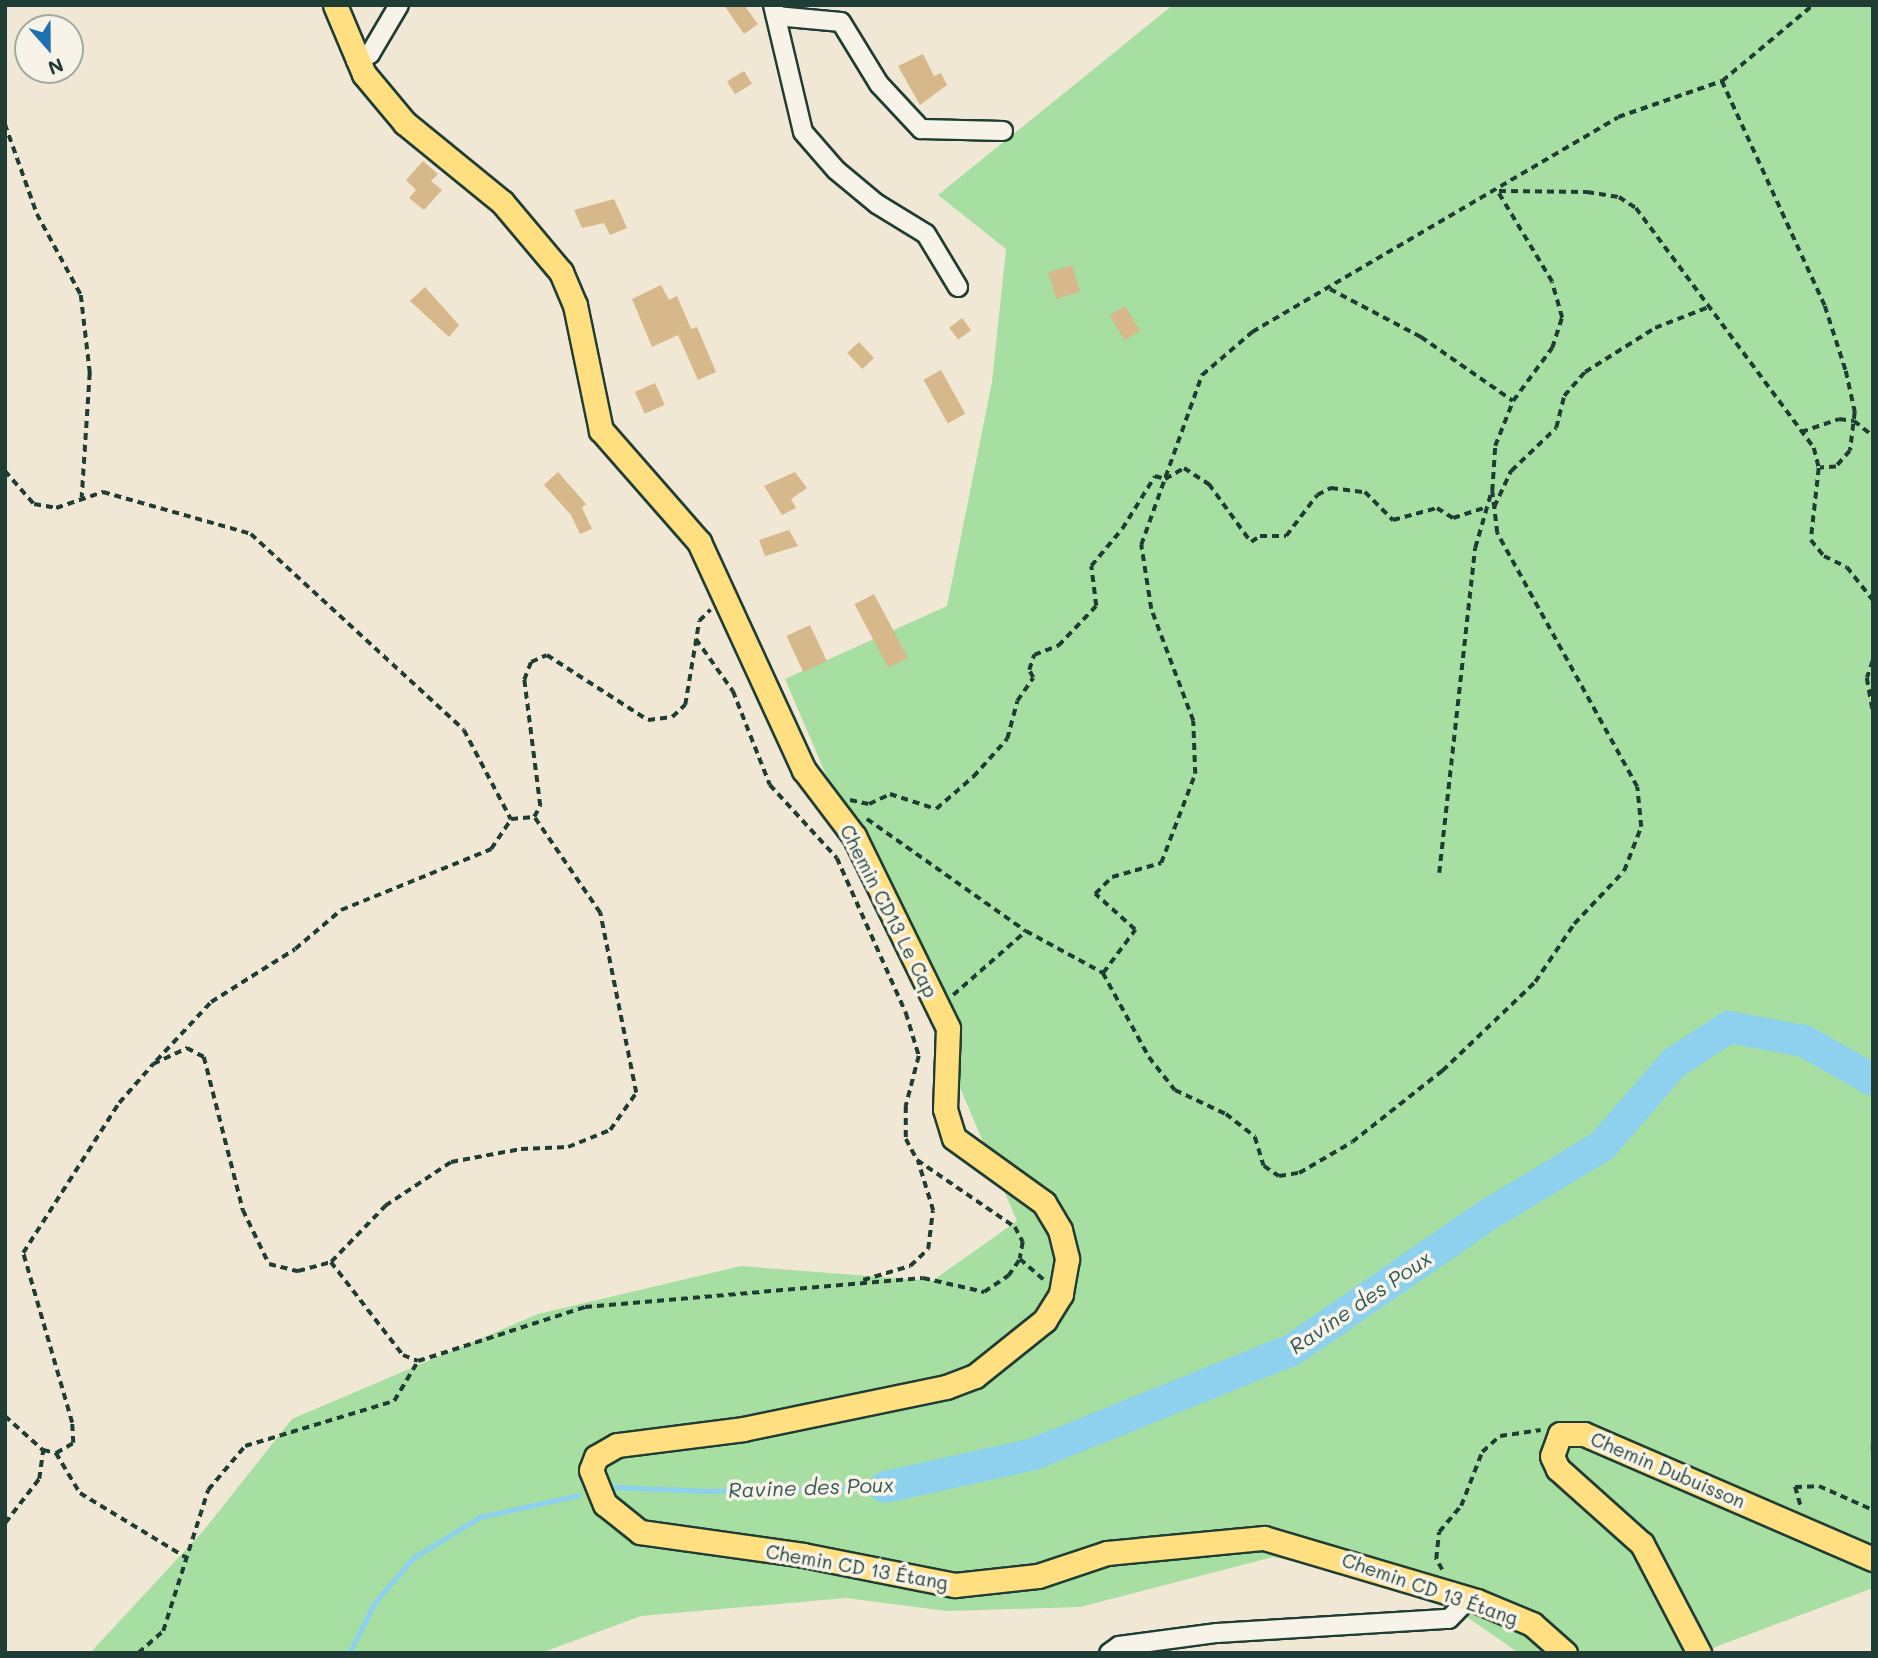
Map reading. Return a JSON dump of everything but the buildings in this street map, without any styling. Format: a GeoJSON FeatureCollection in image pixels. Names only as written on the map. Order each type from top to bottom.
{"type":"FeatureCollection","features":[{"type":"Feature","properties":{"kind":"main road","name":"Chemin CD13 Le Cap"},"geometry":{"type":"LineString","coordinates":[[335,5],[356,61],[405,122],[502,202],[542,244],[575,305],[600,430],[673,507],[699,542],[804,770],[849,827],[938,1007],[952,1042],[948,1125],[964,1150],[1029,1187],[1044,1203],[1060,1230],[1067,1259],[1061,1294]]}},
{"type":"Feature","properties":{"kind":"main road","name":"Chemin CD 13 Étang"},"geometry":{"type":"LineString","coordinates":[[1061,1294],[1020,1343],[975,1376],[946,1387],[744,1429],[617,1445],[596,1457],[591,1470],[598,1494],[617,1519],[640,1532],[803,1556],[954,1586],[1038,1576],[1107,1553],[1264,1538],[1462,1596],[1532,1624],[1566,1653]]}},
{"type":"Feature","properties":{"kind":"main road","name":"Chemin Dubuisson"},"geometry":{"type":"LineString","coordinates":[[1560,1434],[1584,1434],[1808,1534],[1873,1559]]}},
{"type":"Feature","properties":{"kind":"main road"},"geometry":{"type":"LineString","coordinates":[[1560,1434],[1552,1456],[1558,1469],[1642,1544],[1699,1653]]}},
{"type":"Feature","properties":{"kind":"street"},"geometry":{"type":"LineString","coordinates":[[356,61],[370,54],[400,5]]}},
{"type":"Feature","properties":{"kind":"street"},"geometry":{"type":"LineString","coordinates":[[958,287],[926,234],[867,196],[803,132],[775,11],[841,22],[879,84],[921,129],[1003,131]]}},
{"type":"Feature","properties":{"kind":"street"},"geometry":{"type":"LineString","coordinates":[[1109,1653],[1119,1646],[1217,1633],[1449,1619],[1462,1596]]}},
{"type":"Feature","properties":{"kind":"path"},"geometry":{"type":"LineString","coordinates":[[30,5],[39,5]]}},
{"type":"Feature","properties":{"kind":"path"},"geometry":{"type":"LineString","coordinates":[[1103,973],[1135,930],[1095,894],[1112,877],[1161,863],[1195,774],[1193,721],[1151,609],[1141,545],[1202,375],[1252,332],[1644,104],[1722,81],[1813,5]]}},
{"type":"Feature","properties":{"kind":"path"},"geometry":{"type":"LineString","coordinates":[[1722,81],[1825,306],[1854,421],[1850,451],[1836,467],[1819,468]]}},
{"type":"Feature","properties":{"kind":"path"},"geometry":{"type":"LineString","coordinates":[[5,124],[37,214],[81,295],[90,373],[82,498]]}},
{"type":"Feature","properties":{"kind":"path"},"geometry":{"type":"LineString","coordinates":[[1497,191],[1619,197],[1636,208],[1814,448],[1819,468],[1811,540],[1824,556],[1857,577],[1873,600]]}},
{"type":"Feature","properties":{"kind":"path"},"geometry":{"type":"LineString","coordinates":[[849,827],[867,819],[1026,931],[1103,973],[1149,1057],[1174,1090],[1226,1114],[1255,1137],[1264,1166],[1279,1176],[1300,1173],[1352,1142],[1442,1071],[1535,982],[1574,924],[1624,871],[1641,827],[1637,787],[1497,533],[1492,491],[1495,446],[1513,401],[1552,348],[1562,318],[1546,270],[1497,191]]}},
{"type":"Feature","properties":{"kind":"path"},"geometry":{"type":"LineString","coordinates":[[1330,289],[1421,337],[1513,401]]}},
{"type":"Feature","properties":{"kind":"path"},"geometry":{"type":"LineString","coordinates":[[1494,507],[1511,471],[1556,428],[1564,396],[1585,372],[1656,328],[1709,307]]}},
{"type":"Feature","properties":{"kind":"path"},"geometry":{"type":"LineString","coordinates":[[1801,432],[1822,421],[1854,421],[1873,436]]}},
{"type":"Feature","properties":{"kind":"path"},"geometry":{"type":"LineString","coordinates":[[845,799],[869,804],[890,794],[907,796],[936,809],[973,776],[1007,739],[1017,701],[1033,678],[1029,670],[1034,655],[1065,640],[1096,606],[1091,566],[1122,530],[1149,480],[1165,479],[1185,468],[1209,484],[1251,542],[1261,536],[1286,536],[1317,495],[1331,488],[1365,492],[1393,520],[1437,508],[1453,518],[1487,507]]}},
{"type":"Feature","properties":{"kind":"path"},"geometry":{"type":"LineString","coordinates":[[5,471],[34,504],[56,508],[103,492],[142,499],[251,534],[464,730],[511,819]]}},
{"type":"Feature","properties":{"kind":"path"},"geometry":{"type":"LineString","coordinates":[[1439,873],[1475,548],[1492,491]]}},
{"type":"Feature","properties":{"kind":"path"},"geometry":{"type":"LineString","coordinates":[[534,817],[540,806],[524,680],[531,662],[547,655],[648,720],[672,717],[685,705],[695,637],[705,613],[726,600]]}},
{"type":"Feature","properties":{"kind":"path"},"geometry":{"type":"LineString","coordinates":[[695,637],[733,691],[770,785],[837,858],[906,1013],[919,1056],[906,1106],[906,1139],[917,1160],[933,1211],[928,1248],[910,1266],[854,1282]]}},
{"type":"Feature","properties":{"kind":"path"},"geometry":{"type":"LineString","coordinates":[[1873,662],[1867,678],[1873,711]]}},
{"type":"Feature","properties":{"kind":"path"},"geometry":{"type":"LineString","coordinates":[[511,819],[534,817]]}},
{"type":"Feature","properties":{"kind":"path"},"geometry":{"type":"LineString","coordinates":[[153,1064],[187,1048],[204,1057],[243,1210],[269,1264],[298,1271],[331,1262],[385,1206],[452,1162],[521,1149],[568,1147],[610,1130],[636,1093],[600,913],[534,817]]}},
{"type":"Feature","properties":{"kind":"path"},"geometry":{"type":"LineString","coordinates":[[5,1416],[43,1450],[57,1453],[73,1443],[72,1423],[23,1254],[120,1103],[153,1064],[211,1002],[295,949],[341,910],[491,849],[511,819]]}},
{"type":"Feature","properties":{"kind":"path"},"geometry":{"type":"LineString","coordinates":[[938,1007],[1026,931]]}},
{"type":"Feature","properties":{"kind":"path"},"geometry":{"type":"LineString","coordinates":[[331,1262],[403,1355],[418,1361],[585,1307],[923,1278],[984,1292],[1008,1276],[1020,1259],[1023,1242],[1015,1227],[917,1160]]}},
{"type":"Feature","properties":{"kind":"path"},"geometry":{"type":"LineString","coordinates":[[1020,1259],[1061,1294]]}},
{"type":"Feature","properties":{"kind":"path"},"geometry":{"type":"LineString","coordinates":[[138,1653],[163,1631],[208,1490],[245,1446],[394,1401],[418,1361]]}},
{"type":"Feature","properties":{"kind":"path"},"geometry":{"type":"LineString","coordinates":[[1462,1596],[1436,1559],[1439,1532],[1461,1506],[1482,1452],[1500,1436],[1532,1428],[1560,1434]]}},
{"type":"Feature","properties":{"kind":"path"},"geometry":{"type":"LineString","coordinates":[[5,1523],[39,1479],[43,1450]]}},
{"type":"Feature","properties":{"kind":"path"},"geometry":{"type":"LineString","coordinates":[[57,1453],[80,1493],[187,1558]]}},
{"type":"Feature","properties":{"kind":"path"},"geometry":{"type":"LineString","coordinates":[[1808,1534],[1795,1487],[1819,1486],[1873,1510]]}},
{"type":"Feature","properties":{"kind":"green space"},"geometry":{"type":"Polygon","coordinates":[[[1173,5],[1873,5],[1873,1588],[1699,1653],[1519,1653],[1461,1613],[1344,1573],[1273,1557],[1080,1607],[947,1611],[846,1598],[641,1616],[541,1653],[90,1653],[204,1530],[292,1419],[538,1314],[741,1266],[932,1281],[1017,1221],[785,679],[947,606],[992,382],[1006,249],[938,195],[1173,5]]]}},
{"type":"Feature","properties":{"kind":"waterway","name":"Ravine des Poux"},"geometry":{"type":"LineString","coordinates":[[885,1487],[1034,1454],[1292,1350],[1486,1216],[1602,1146],[1674,1063],[1729,1027],[1804,1041],[1873,1080]]}},
{"type":"Feature","properties":{"kind":"waterway","name":"Ravine des Poux"},"geometry":{"type":"LineString","coordinates":[[612,1487],[709,1491],[885,1487]]}},
{"type":"Feature","properties":{"kind":"waterway","name":"Ravine des Poux"},"geometry":{"type":"LineString","coordinates":[[349,1653],[375,1602],[413,1558],[480,1517],[579,1495]]}}]}
